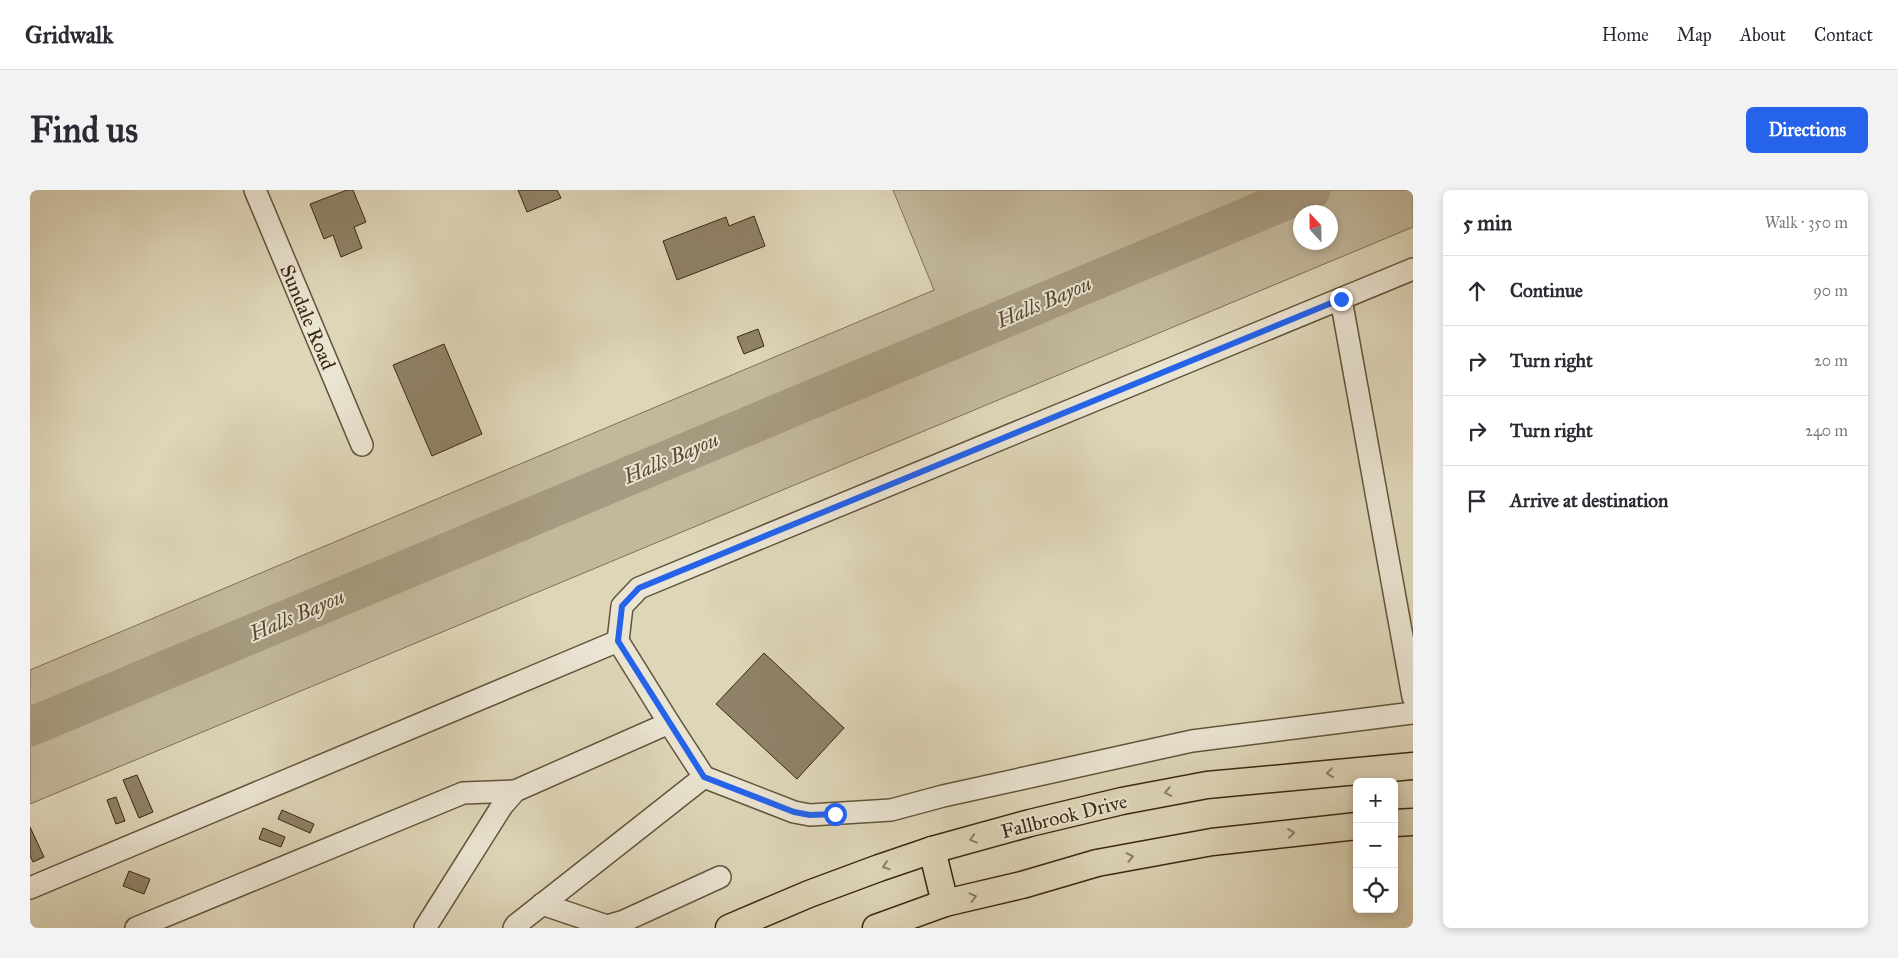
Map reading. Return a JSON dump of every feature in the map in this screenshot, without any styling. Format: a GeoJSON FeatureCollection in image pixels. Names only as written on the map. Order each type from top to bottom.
{"type":"FeatureCollection","features":[{"type":"Feature","properties":{"kind":"main road","name":"Fallbrook Drive"},"geometry":{"type":"LineString","coordinates":[[729,928],[809,894],[932,850],[1030,823],[1122,801],[1207,785],[1413,766]]}},
{"type":"Feature","properties":{"kind":"main road"},"geometry":{"type":"LineString","coordinates":[[1398,824],[1413,822]]}},
{"type":"Feature","properties":{"kind":"main road"},"geometry":{"type":"LineString","coordinates":[[876,928],[946,903],[1022,885],[1097,863],[1202,844],[1353,826]]}},
{"type":"Feature","properties":{"kind":"main road"},"geometry":{"type":"LineString","coordinates":[[932,850],[946,903]]}},
{"type":"Feature","properties":{"kind":"street","name":"Sundale Road"},"geometry":{"type":"LineString","coordinates":[[255,190],[362,445]]}},
{"type":"Feature","properties":{"kind":"street"},"geometry":{"type":"LineString","coordinates":[[1413,269],[639,588],[622,606],[618,641],[704,777],[794,812],[810,815],[891,810],[943,796],[1192,741],[1413,713]]}},
{"type":"Feature","properties":{"kind":"street"},"geometry":{"type":"LineString","coordinates":[[1341,299],[1413,697]]}},
{"type":"Feature","properties":{"kind":"street"},"geometry":{"type":"LineString","coordinates":[[30,888],[618,641]]}},
{"type":"Feature","properties":{"kind":"street"},"geometry":{"type":"LineString","coordinates":[[136,928],[462,793],[515,791],[669,723]]}},
{"type":"Feature","properties":{"kind":"street"},"geometry":{"type":"LineString","coordinates":[[514,928],[516,924],[704,777]]}},
{"type":"Feature","properties":{"kind":"street"},"geometry":{"type":"LineString","coordinates":[[425,928],[502,806],[515,791]]}},
{"type":"Feature","properties":{"kind":"street"},"geometry":{"type":"LineString","coordinates":[[542,904],[607,926],[624,921],[720,876]]}},
{"type":"Feature","properties":{"kind":"shaded area"},"geometry":{"type":"Polygon","coordinates":[[[893,190],[1413,190],[1413,227],[30,804],[30,670],[934,290],[893,190]]]}},
{"type":"Feature","properties":{"kind":"building"},"geometry":{"type":"Polygon","coordinates":[[[347,190],[353,190],[366,222],[354,227],[362,248],[341,257],[333,235],[324,239],[310,204],[347,190]]]}},
{"type":"Feature","properties":{"kind":"building"},"geometry":{"type":"Polygon","coordinates":[[[518,190],[557,190],[561,198],[527,212],[518,190]]]}},
{"type":"Feature","properties":{"kind":"building"},"geometry":{"type":"Polygon","coordinates":[[[754,216],[765,246],[677,280],[663,241],[726,217],[729,226],[754,216]]]}},
{"type":"Feature","properties":{"kind":"building"},"geometry":{"type":"Polygon","coordinates":[[[758,329],[764,346],[744,354],[737,337],[758,329]]]}},
{"type":"Feature","properties":{"kind":"building"},"geometry":{"type":"Polygon","coordinates":[[[444,344],[482,434],[432,456],[393,365],[444,344]]]}},
{"type":"Feature","properties":{"kind":"building"},"geometry":{"type":"Polygon","coordinates":[[[764,653],[844,728],[797,779],[716,704],[764,653]]]}},
{"type":"Feature","properties":{"kind":"building"},"geometry":{"type":"Polygon","coordinates":[[[137,775],[153,812],[139,818],[123,780],[137,775]]]}},
{"type":"Feature","properties":{"kind":"building"},"geometry":{"type":"Polygon","coordinates":[[[116,797],[125,821],[116,824],[107,800],[116,797]]]}},
{"type":"Feature","properties":{"kind":"building"},"geometry":{"type":"Polygon","coordinates":[[[282,810],[314,824],[310,833],[278,819],[282,810]]]}},
{"type":"Feature","properties":{"kind":"building"},"geometry":{"type":"Polygon","coordinates":[[[30,827],[44,857],[33,862],[30,856],[30,827]]]}},
{"type":"Feature","properties":{"kind":"building"},"geometry":{"type":"Polygon","coordinates":[[[263,828],[285,837],[281,847],[259,839],[263,828]]]}},
{"type":"Feature","properties":{"kind":"building"},"geometry":{"type":"Polygon","coordinates":[[[129,871],[150,879],[144,894],[123,886],[129,871]]]}},
{"type":"Feature","properties":{"kind":"waterway","name":"Halls Bayou"},"geometry":{"type":"LineString","coordinates":[[30,727],[1311,190]]}},
{"type":"Feature","properties":{"kind":"route"},"geometry":{"type":"LineString","coordinates":[[835,814],[810,815],[794,812],[704,777],[618,641],[622,606],[639,588],[1341,299]]}}]}
